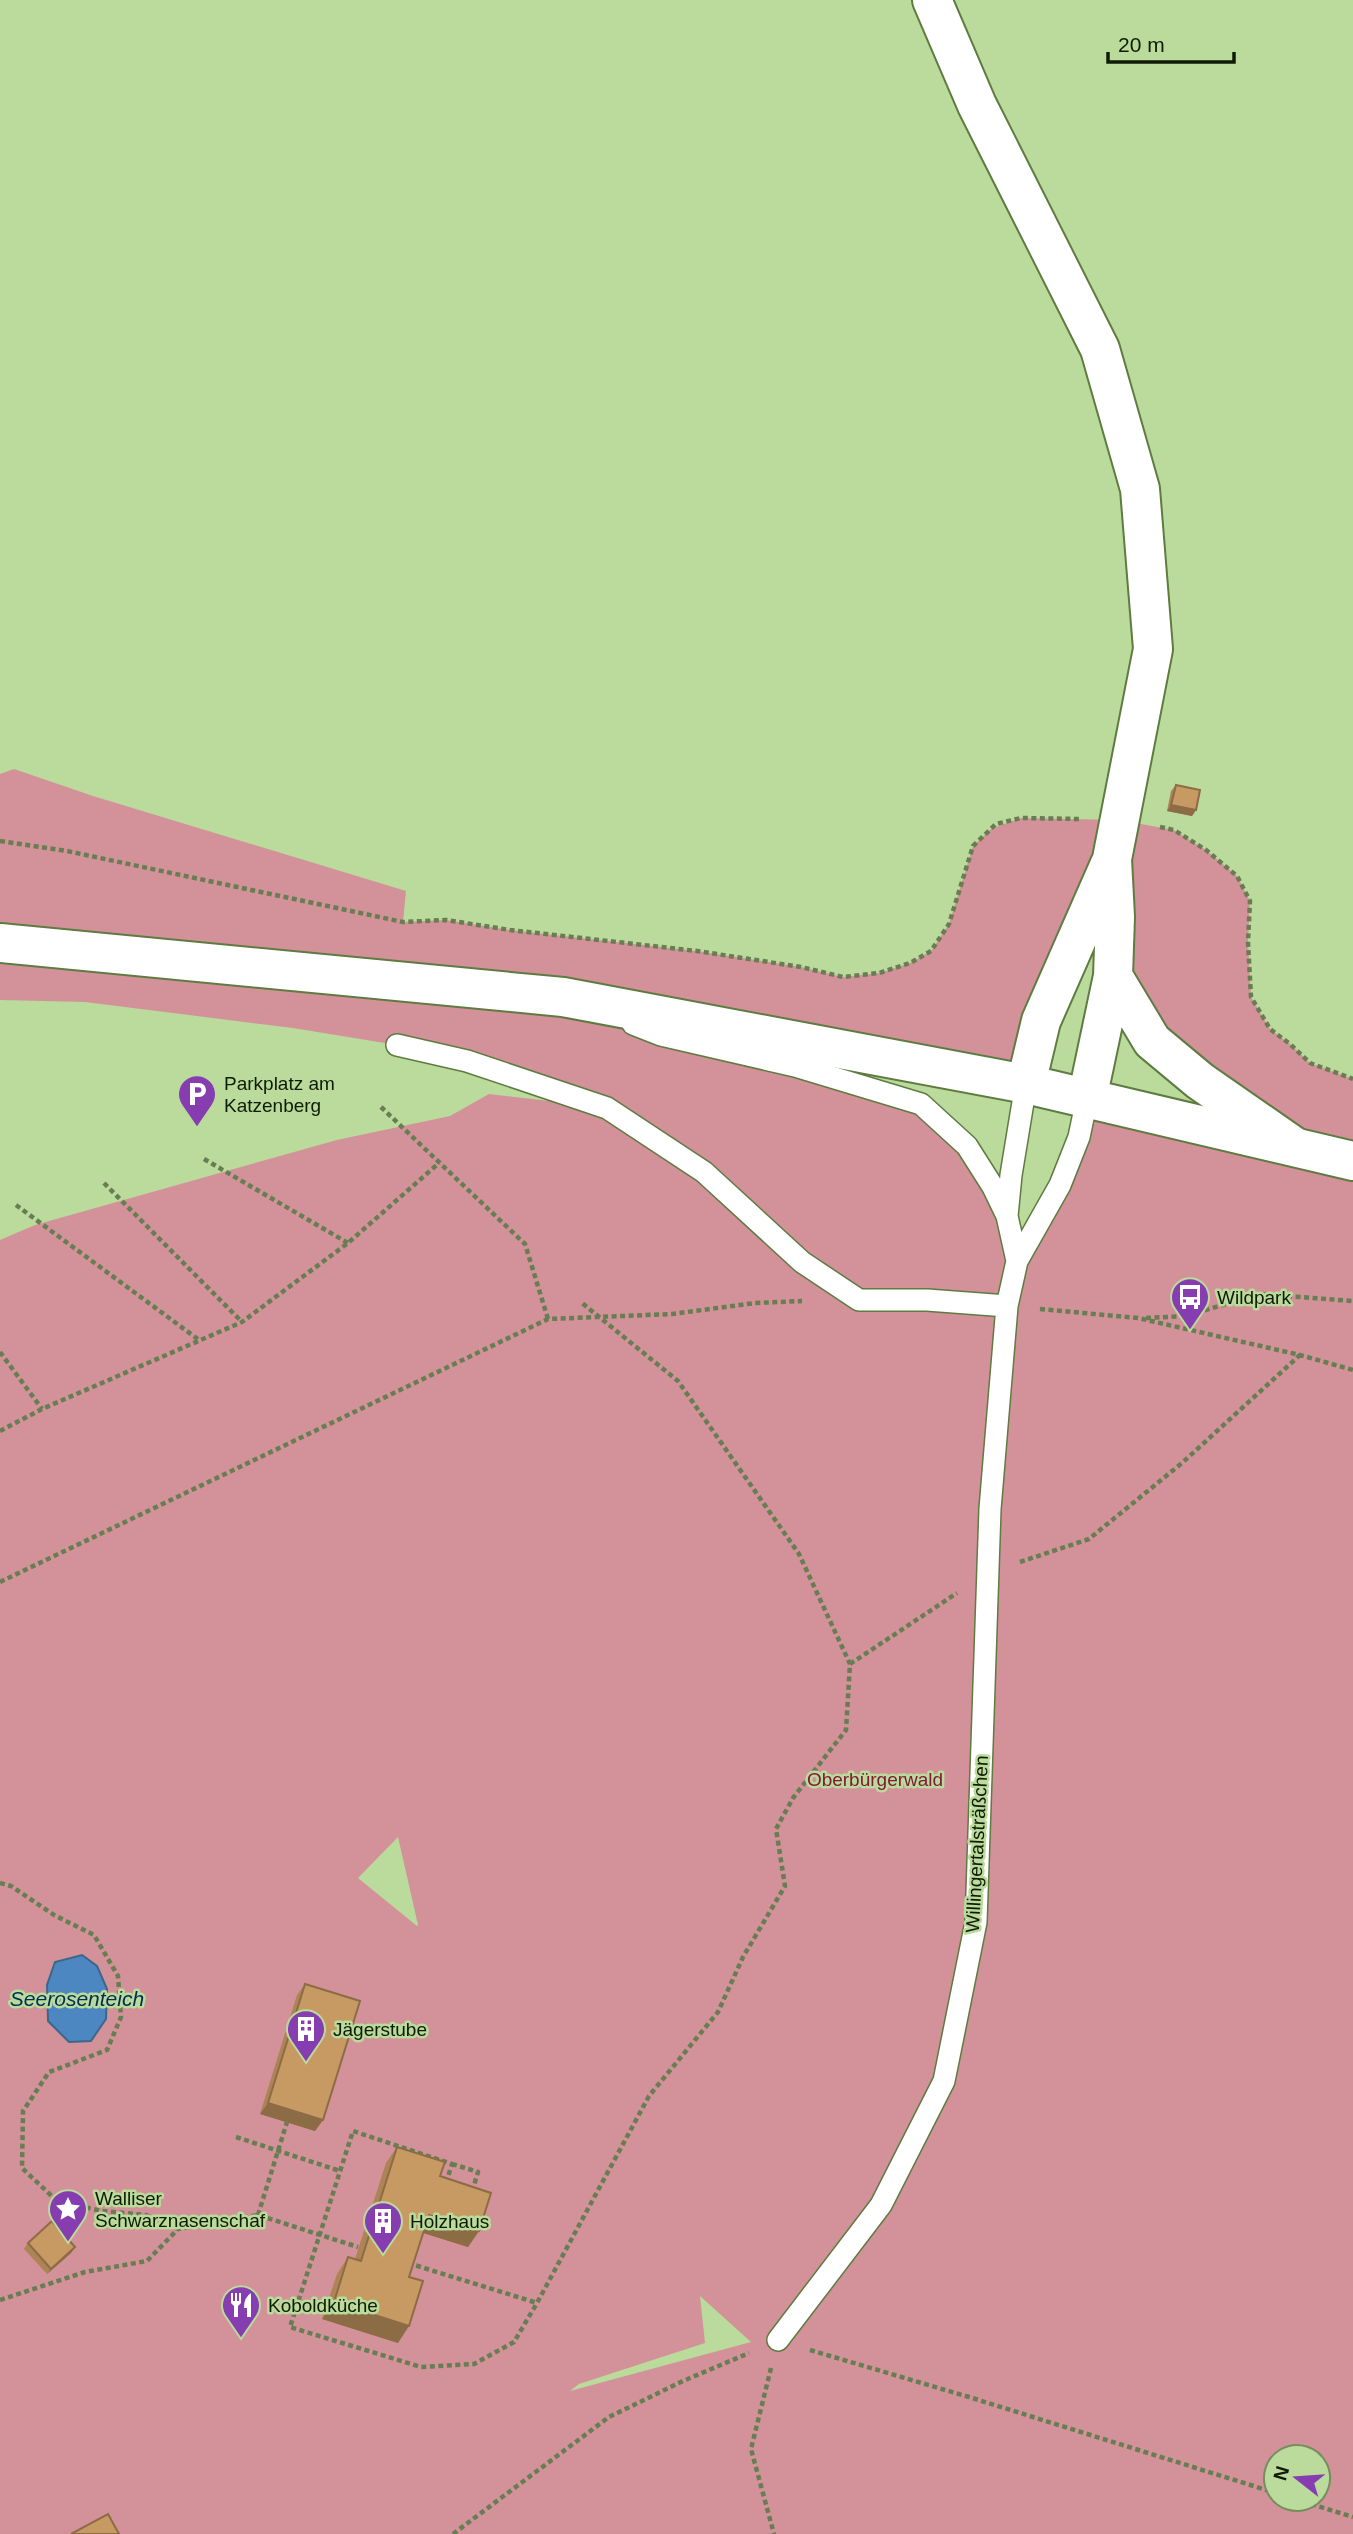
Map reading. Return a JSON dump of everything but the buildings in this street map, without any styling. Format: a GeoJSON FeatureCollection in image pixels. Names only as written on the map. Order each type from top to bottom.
{"type":"FeatureCollection","features":[{"type":"Feature","properties":{"kind":"street"},"geometry":{"type":"LineString","coordinates":[[932,0],[977,105],[1100,349],[1140,489],[1153,649],[1112,859],[1115,917],[1113,976],[1087,1099]]}},
{"type":"Feature","properties":{"kind":"street"},"geometry":{"type":"LineString","coordinates":[[1026,1084],[1041,1021],[1112,859]]}},
{"type":"Feature","properties":{"kind":"street"},"geometry":{"type":"LineString","coordinates":[[0,943],[563,998],[1026,1084],[1353,1161]]}},
{"type":"Feature","properties":{"kind":"street"},"geometry":{"type":"LineString","coordinates":[[1113,976],[1152,1041],[1200,1081],[1295,1147]]}},
{"type":"Feature","properties":{"kind":"lane"},"geometry":{"type":"LineString","coordinates":[[563,998],[661,1035],[795,1066],[921,1104],[967,1146],[993,1187],[1007,1216],[1017,1261]]}},
{"type":"Feature","properties":{"kind":"lane"},"geometry":{"type":"LineString","coordinates":[[397,1045],[467,1061],[607,1108],[704,1172],[802,1262],[859,1300],[927,1300],[1007,1306]]}},
{"type":"Feature","properties":{"kind":"lane"},"geometry":{"type":"LineString","coordinates":[[1007,1216],[1026,1084]]}},
{"type":"Feature","properties":{"kind":"lane"},"geometry":{"type":"LineString","coordinates":[[1017,1261],[1060,1185],[1079,1137],[1087,1099]]}},
{"type":"Feature","properties":{"kind":"lane","name":"Willingertalsträßchen"},"geometry":{"type":"LineString","coordinates":[[778,2340],[881,2205],[944,2081],[976,1922],[990,1509],[1007,1306],[1017,1261]]}},
{"type":"Feature","properties":{"kind":"path"},"geometry":{"type":"LineString","coordinates":[[0,841],[67,851],[403,922],[446,920],[697,951],[801,967],[843,977],[879,973],[910,963],[931,951],[949,924],[973,846],[996,824],[1021,818],[1119,820],[1174,830],[1206,850],[1237,876],[1250,901],[1248,942],[1251,997],[1263,1019],[1270,1029],[1310,1063],[1353,1079]]}},
{"type":"Feature","properties":{"kind":"path"},"geometry":{"type":"LineString","coordinates":[[381,1107],[525,1244],[548,1320]]}},
{"type":"Feature","properties":{"kind":"path"},"geometry":{"type":"LineString","coordinates":[[204,1159],[348,1243]]}},
{"type":"Feature","properties":{"kind":"path"},"geometry":{"type":"LineString","coordinates":[[0,1431],[42,1409],[242,1322],[348,1243],[439,1163]]}},
{"type":"Feature","properties":{"kind":"path"},"geometry":{"type":"LineString","coordinates":[[104,1183],[242,1322]]}},
{"type":"Feature","properties":{"kind":"path"},"geometry":{"type":"LineString","coordinates":[[16,1205],[200,1341]]}},
{"type":"Feature","properties":{"kind":"path"},"geometry":{"type":"LineString","coordinates":[[1007,1306],[1138,1318],[1186,1316],[1259,1294],[1353,1301]]}},
{"type":"Feature","properties":{"kind":"path"},"geometry":{"type":"LineString","coordinates":[[0,1582],[548,1320],[671,1314],[755,1303],[859,1300]]}},
{"type":"Feature","properties":{"kind":"path"},"geometry":{"type":"LineString","coordinates":[[471,2195],[478,2172],[353,2131],[290,2327],[421,2367],[474,2364],[514,2342],[649,2096],[718,2012],[743,1957],[785,1886],[776,1829],[793,1798],[846,1730],[850,1664],[799,1554],[678,1381],[582,1303]]}},
{"type":"Feature","properties":{"kind":"path"},"geometry":{"type":"LineString","coordinates":[[1138,1318],[1300,1355],[1353,1370]]}},
{"type":"Feature","properties":{"kind":"path"},"geometry":{"type":"LineString","coordinates":[[0,1352],[42,1409]]}},
{"type":"Feature","properties":{"kind":"path"},"geometry":{"type":"LineString","coordinates":[[850,1664],[989,1572],[1089,1539],[1182,1462],[1300,1355]]}},
{"type":"Feature","properties":{"kind":"path"},"geometry":{"type":"LineString","coordinates":[[0,1883],[11,1886],[54,1915],[94,1934],[118,1976],[121,2017],[107,2050],[49,2072],[23,2111],[22,2168],[57,2201],[102,2211],[146,2214],[178,2229],[257,2215],[358,2247]]}},
{"type":"Feature","properties":{"kind":"path"},"geometry":{"type":"LineString","coordinates":[[257,2215],[287,2122]]}},
{"type":"Feature","properties":{"kind":"path"},"geometry":{"type":"LineString","coordinates":[[236,2137],[340,2171]]}},
{"type":"Feature","properties":{"kind":"path"},"geometry":{"type":"LineString","coordinates":[[446,2186],[452,2164]]}},
{"type":"Feature","properties":{"kind":"path"},"geometry":{"type":"LineString","coordinates":[[0,2300],[85,2272],[148,2261],[178,2229]]}},
{"type":"Feature","properties":{"kind":"path"},"geometry":{"type":"LineString","coordinates":[[407,2262],[537,2302]]}},
{"type":"Feature","properties":{"kind":"path"},"geometry":{"type":"LineString","coordinates":[[453,2534],[609,2417],[778,2340],[1262,2489]]}},
{"type":"Feature","properties":{"kind":"path"},"geometry":{"type":"LineString","coordinates":[[774,2534],[751,2449],[778,2340]]}},
{"type":"Feature","properties":{"kind":"path"},"geometry":{"type":"LineString","coordinates":[[1332,2510],[1353,2517]]}},
{"type":"Feature","properties":{"kind":"green space","name":"Oberbürgerwald"},"geometry":{"type":"Polygon","coordinates":[[[14,769],[93,796],[406,891],[403,922],[446,920],[697,951],[801,967],[843,977],[879,973],[910,963],[931,951],[949,924],[973,846],[991,829],[1021,818],[1119,820],[1174,830],[1206,850],[1237,876],[1250,901],[1248,942],[1251,997],[1270,1029],[1310,1063],[1353,1079],[1353,2534],[0,2534],[0,1240],[35,1225],[337,1140],[450,1116],[489,1094],[602,1107],[397,1045],[293,1028],[85,1002],[0,1000],[0,774],[14,769]],[[1112,861],[1026,1084],[569,999],[921,1104],[967,1146],[1016,1260],[1087,1099],[1292,1146],[1125,998],[1112,861]],[[398,1837],[358,1878],[417,1926],[418,1925],[398,1837]],[[700,2296],[705,2343],[579,2384],[570,2391],[751,2342],[700,2296]]]}},
{"type":"Feature","properties":{"kind":"water","name":"Seerosenteich"},"geometry":{"type":"Polygon","coordinates":[[[82,1955],[97,1966],[107,1989],[106,2019],[91,2041],[69,2042],[48,2021],[47,1985],[55,1962],[82,1955]]]}},
{"type":"Feature","properties":{"kind":"place","name":"Parkplatz am Katzenberg"},"geometry":{"type":"Point","coordinates":[197,1128]}},
{"type":"Feature","properties":{"kind":"place","name":"Wildpark"},"geometry":{"type":"Point","coordinates":[1190,1331]}},
{"type":"Feature","properties":{"kind":"place","name":"Jägerstube"},"geometry":{"type":"Point","coordinates":[306,2063]}},
{"type":"Feature","properties":{"kind":"place","name":"Walliser Schwarznasenschaf"},"geometry":{"type":"Point","coordinates":[68,2243]}},
{"type":"Feature","properties":{"kind":"place","name":"Holzhaus"},"geometry":{"type":"Point","coordinates":[383,2255]}},
{"type":"Feature","properties":{"kind":"place","name":"Koboldküche"},"geometry":{"type":"Point","coordinates":[241,2339]}}]}
